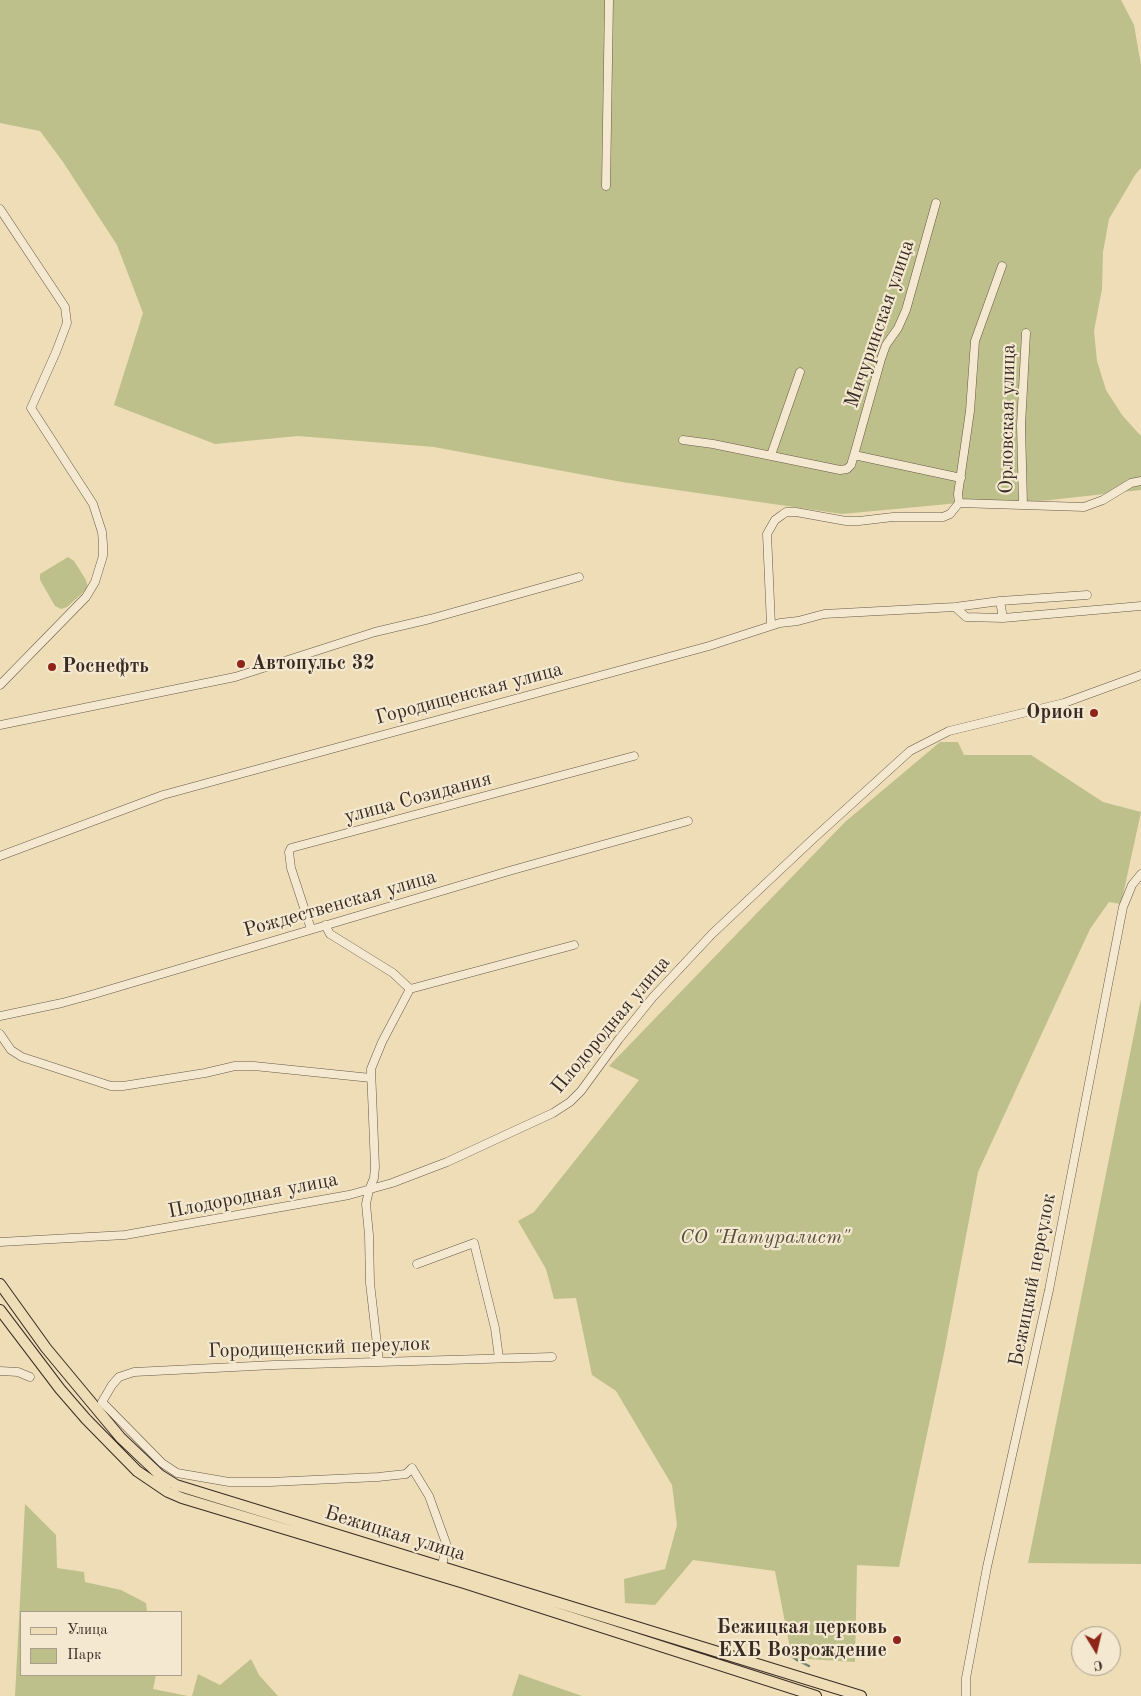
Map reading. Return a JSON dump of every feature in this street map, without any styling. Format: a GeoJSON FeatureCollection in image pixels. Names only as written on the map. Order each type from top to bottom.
{"type":"FeatureCollection","features":[{"type":"Feature","properties":{"kind":"main road","name":"Бежицкая улица"},"geometry":{"type":"LineString","coordinates":[[0,1284],[46,1348],[120,1437],[170,1482],[190,1490],[861,1696]]}},
{"type":"Feature","properties":{"kind":"main road","name":"Бежицкая улица"},"geometry":{"type":"LineString","coordinates":[[0,1310],[60,1390],[86,1419],[137,1470],[168,1492],[182,1498],[464,1583],[816,1696]]}},
{"type":"Feature","properties":{"kind":"street"},"geometry":{"type":"LineString","coordinates":[[606,186],[608,0]]}},
{"type":"Feature","properties":{"kind":"street","name":"Мичуринская улица"},"geometry":{"type":"LineString","coordinates":[[854,455],[886,345],[898,328],[906,310],[936,202]]}},
{"type":"Feature","properties":{"kind":"street"},"geometry":{"type":"LineString","coordinates":[[0,209],[65,307],[67,323],[31,408],[93,504],[100,525],[103,556],[94,582],[86,597],[0,685]]}},
{"type":"Feature","properties":{"kind":"street"},"geometry":{"type":"LineString","coordinates":[[771,625],[767,534],[775,520],[786,512],[846,521],[893,517],[943,517],[950,514],[959,503],[958,494],[970,411],[975,341],[1002,266]]}},
{"type":"Feature","properties":{"kind":"street","name":"Орловская улица"},"geometry":{"type":"LineString","coordinates":[[1023,505],[1021,425],[1026,333]]}},
{"type":"Feature","properties":{"kind":"street"},"geometry":{"type":"LineString","coordinates":[[771,455],[800,372]]}},
{"type":"Feature","properties":{"kind":"street"},"geometry":{"type":"LineString","coordinates":[[683,440],[771,455],[840,470],[851,465],[854,455],[961,478]]}},
{"type":"Feature","properties":{"kind":"street"},"geometry":{"type":"LineString","coordinates":[[959,503],[1084,507],[1103,500],[1130,483],[1141,481]]}},
{"type":"Feature","properties":{"kind":"street"},"geometry":{"type":"LineString","coordinates":[[0,725],[235,677],[375,632],[430,619],[579,578]]}},
{"type":"Feature","properties":{"kind":"street","name":"Городищенская улица"},"geometry":{"type":"LineString","coordinates":[[0,856],[163,795],[709,646],[771,625],[798,621],[824,614],[955,607],[1000,601],[1087,595]]}},
{"type":"Feature","properties":{"kind":"street"},"geometry":{"type":"LineString","coordinates":[[1000,601],[1003,618]]}},
{"type":"Feature","properties":{"kind":"street","name":"Городищенская улица"},"geometry":{"type":"LineString","coordinates":[[955,607],[966,617],[1003,618],[1141,606]]}},
{"type":"Feature","properties":{"kind":"street","name":"Плодородная улица"},"geometry":{"type":"LineString","coordinates":[[0,1242],[125,1235],[318,1201],[369,1190],[447,1162],[553,1113],[570,1102],[581,1090],[653,997],[712,934],[813,838],[910,751],[949,731],[1064,703],[1141,675]]}},
{"type":"Feature","properties":{"kind":"street","name":"улица Созидания"},"geometry":{"type":"LineString","coordinates":[[311,929],[292,868],[289,852],[291,848],[634,756]]}},
{"type":"Feature","properties":{"kind":"street","name":"Рождественская улица"},"geometry":{"type":"LineString","coordinates":[[0,1016],[72,1001],[509,871],[688,821]]}},
{"type":"Feature","properties":{"kind":"street","name":"Бежицкий переулок"},"geometry":{"type":"LineString","coordinates":[[966,1696],[966,1678],[987,1567],[1049,1290],[1123,907],[1132,885],[1141,874]]}},
{"type":"Feature","properties":{"kind":"street"},"geometry":{"type":"LineString","coordinates":[[325,925],[330,934],[393,972],[410,989]]}},
{"type":"Feature","properties":{"kind":"street"},"geometry":{"type":"LineString","coordinates":[[379,1362],[370,1283],[366,1204],[374,1178],[375,1167],[371,1069],[382,1042],[410,989],[574,945]]}},
{"type":"Feature","properties":{"kind":"street"},"geometry":{"type":"LineString","coordinates":[[0,1034],[11,1050],[22,1057],[111,1086],[123,1086],[196,1075],[235,1066],[254,1066],[371,1078]]}},
{"type":"Feature","properties":{"kind":"street"},"geometry":{"type":"LineString","coordinates":[[417,1264],[474,1243],[495,1328],[499,1358]]}},
{"type":"Feature","properties":{"kind":"street","name":"Городищенский переулок"},"geometry":{"type":"LineString","coordinates":[[442,1567],[446,1544],[428,1496],[412,1468],[406,1474],[378,1477],[270,1482],[229,1482],[177,1473],[162,1463],[102,1402],[119,1377],[134,1372],[552,1357]]}},
{"type":"Feature","properties":{"kind":"street"},"geometry":{"type":"LineString","coordinates":[[0,1372],[18,1372],[30,1377]]}},
{"type":"Feature","properties":{"kind":"green space"},"geometry":{"type":"Polygon","coordinates":[[[0,0],[1121,0],[1134,25],[1141,65],[1141,168],[1109,219],[1103,252],[1102,289],[1094,331],[1097,361],[1106,390],[1122,415],[1141,436],[1141,490],[1023,503],[959,503],[842,514],[622,482],[434,447],[298,436],[215,444],[114,405],[143,313],[117,245],[63,162],[40,131],[0,123],[0,0]]]}},
{"type":"Feature","properties":{"kind":"green space"},"geometry":{"type":"Polygon","coordinates":[[[68,557],[74,561],[86,580],[88,588],[67,607],[61,609],[55,606],[40,580],[40,574],[68,557]]]}},
{"type":"Feature","properties":{"kind":"green space","name":"СО \"Натуралист\""},"geometry":{"type":"Polygon","coordinates":[[[940,742],[958,742],[964,755],[1031,755],[1103,802],[1141,812],[1121,904],[1109,902],[1090,929],[978,1172],[944,1353],[899,1567],[857,1565],[855,1662],[792,1658],[775,1571],[693,1560],[655,1605],[625,1603],[624,1579],[665,1569],[677,1525],[672,1485],[616,1391],[592,1375],[576,1298],[554,1299],[546,1269],[518,1221],[534,1212],[639,1080],[609,1066],[845,822],[940,742]]]}},
{"type":"Feature","properties":{"kind":"green space"},"geometry":{"type":"Polygon","coordinates":[[[1141,999],[1141,1564],[1028,1563],[1141,999]]]}},
{"type":"Feature","properties":{"kind":"green space"},"geometry":{"type":"Polygon","coordinates":[[[25,1504],[56,1535],[57,1568],[84,1572],[85,1582],[121,1590],[146,1603],[147,1611],[20,1611],[20,1676],[156,1676],[153,1689],[188,1696],[15,1696],[25,1504]]]}},
{"type":"Feature","properties":{"kind":"green space"},"geometry":{"type":"Polygon","coordinates":[[[251,1659],[259,1675],[278,1696],[192,1696],[198,1674],[220,1685],[251,1659]]]}},
{"type":"Feature","properties":{"kind":"green space"},"geometry":{"type":"Polygon","coordinates":[[[519,1674],[582,1696],[512,1696],[519,1674]]]}},
{"type":"Feature","properties":{"kind":"waterway"},"geometry":{"type":"LineString","coordinates":[[781,1648],[809,1666]]}},
{"type":"Feature","properties":{"kind":"place","name":"Автопульс 32"},"geometry":{"type":"Point","coordinates":[241,664]}},
{"type":"Feature","properties":{"kind":"place","name":"Роснефть"},"geometry":{"type":"Point","coordinates":[52,667]}},
{"type":"Feature","properties":{"kind":"place","name":"Орион"},"geometry":{"type":"Point","coordinates":[1094,713]}},
{"type":"Feature","properties":{"kind":"place","name":"Бежицкая церковь ЕХБ Возрождение"},"geometry":{"type":"Point","coordinates":[897,1640]}}]}
